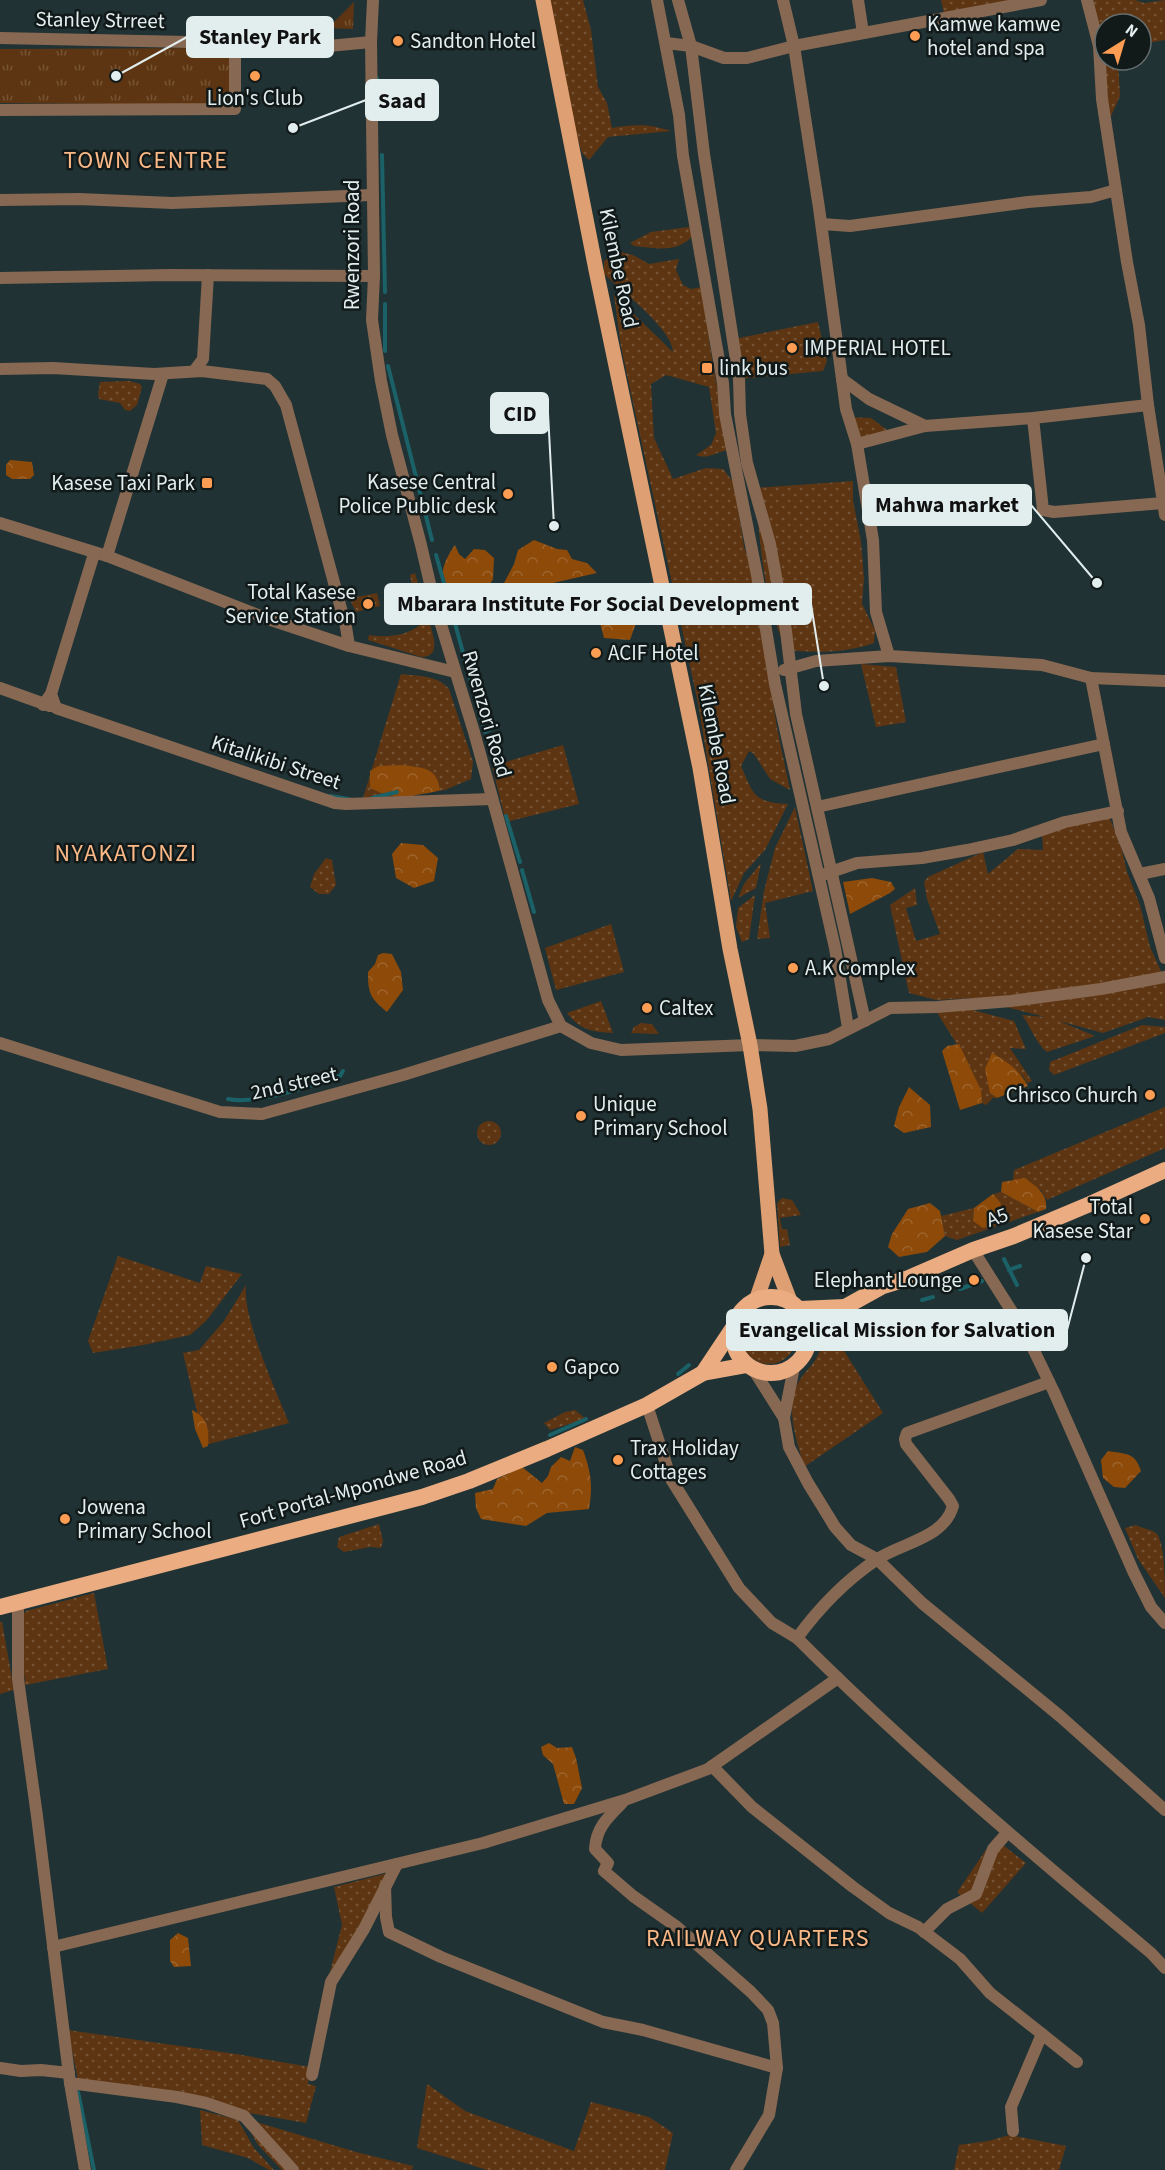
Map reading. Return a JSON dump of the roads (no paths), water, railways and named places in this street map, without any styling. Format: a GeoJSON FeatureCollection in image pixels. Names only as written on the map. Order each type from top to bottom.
{"type":"FeatureCollection","features":[{"type":"Feature","properties":{"kind":"highway","name":"A5"},"geometry":{"type":"LineString","coordinates":[[794,1367],[804,1356],[809,1343],[845,1307],[883,1286],[1020,1233],[1165,1170]]}},
{"type":"Feature","properties":{"kind":"highway","name":"A5"},"geometry":{"type":"LineString","coordinates":[[757,1298],[779,1297],[795,1305],[845,1307]]}},
{"type":"Feature","properties":{"kind":"highway","name":"Kilembe Road"},"geometry":{"type":"LineString","coordinates":[[733,1328],[737,1316],[746,1305],[757,1298]]}},
{"type":"Feature","properties":{"kind":"highway","name":"Kilembe Road"},"geometry":{"type":"LineString","coordinates":[[795,1305],[809,1325],[809,1343]]}},
{"type":"Feature","properties":{"kind":"highway"},"geometry":{"type":"LineString","coordinates":[[733,1328],[733,1342],[738,1354],[750,1367],[767,1373],[781,1372],[794,1367]]}},
{"type":"Feature","properties":{"kind":"highway","name":"Fort Portal-Mpondwe Road"},"geometry":{"type":"LineString","coordinates":[[703,1372],[733,1328]]}},
{"type":"Feature","properties":{"kind":"highway","name":"Fort Portal-Mpondwe Road"},"geometry":{"type":"LineString","coordinates":[[0,1607],[422,1497],[506,1467],[647,1405],[703,1372],[750,1367]]}},
{"type":"Feature","properties":{"kind":"main road","name":"Kilembe Road"},"geometry":{"type":"LineString","coordinates":[[543,0],[596,270],[688,707],[730,950],[750,1045],[760,1109],[772,1254],[795,1305]]}},
{"type":"Feature","properties":{"kind":"main road","name":"Kilembe Road"},"geometry":{"type":"LineString","coordinates":[[757,1298],[772,1254]]}},
{"type":"Feature","properties":{"kind":"street","name":"Rwenzori Road"},"geometry":{"type":"LineString","coordinates":[[373,0],[371,42],[371,195],[374,276],[372,320],[389,424],[435,605],[548,1000],[561,1026]]}},
{"type":"Feature","properties":{"kind":"street"},"geometry":{"type":"LineString","coordinates":[[657,0],[723,383],[725,414],[774,672],[835,948],[848,1028]]}},
{"type":"Feature","properties":{"kind":"street"},"geometry":{"type":"LineString","coordinates":[[678,0],[691,46],[704,154],[739,379],[747,464],[772,555],[786,631],[796,714],[865,1021]]}},
{"type":"Feature","properties":{"kind":"street"},"geometry":{"type":"LineString","coordinates":[[783,0],[794,46],[822,224],[846,409],[857,444],[873,540],[876,612],[889,656]]}},
{"type":"Feature","properties":{"kind":"street"},"geometry":{"type":"LineString","coordinates":[[858,0],[863,33]]}},
{"type":"Feature","properties":{"kind":"street"},"geometry":{"type":"LineString","coordinates":[[666,43],[691,46],[724,58],[747,58],[794,46],[1041,0]]}},
{"type":"Feature","properties":{"kind":"street"},"geometry":{"type":"LineString","coordinates":[[1033,418],[1043,510],[1054,512],[1164,509],[1148,405],[1140,325],[1102,99],[1099,46],[1087,0]]}},
{"type":"Feature","properties":{"kind":"street","name":"Stanley Strreet"},"geometry":{"type":"LineString","coordinates":[[0,38],[318,47],[371,42]]}},
{"type":"Feature","properties":{"kind":"street"},"geometry":{"type":"LineString","coordinates":[[0,110],[235,109],[235,43]]}},
{"type":"Feature","properties":{"kind":"street"},"geometry":{"type":"LineString","coordinates":[[822,224],[850,226],[1028,202],[1091,197],[1116,190]]}},
{"type":"Feature","properties":{"kind":"street"},"geometry":{"type":"LineString","coordinates":[[0,200],[79,199],[172,203],[371,195]]}},
{"type":"Feature","properties":{"kind":"street"},"geometry":{"type":"LineString","coordinates":[[0,278],[208,275],[374,276]]}},
{"type":"Feature","properties":{"kind":"street"},"geometry":{"type":"LineString","coordinates":[[194,371],[203,359],[208,275]]}},
{"type":"Feature","properties":{"kind":"street"},"geometry":{"type":"LineString","coordinates":[[203,359],[211,372]]}},
{"type":"Feature","properties":{"kind":"street"},"geometry":{"type":"LineString","coordinates":[[0,369],[53,368],[163,374],[194,371],[267,379],[275,386],[286,405],[346,627],[349,646]]}},
{"type":"Feature","properties":{"kind":"street"},"geometry":{"type":"LineString","coordinates":[[43,705],[51,694],[100,555],[112,544],[163,374]]}},
{"type":"Feature","properties":{"kind":"street"},"geometry":{"type":"LineString","coordinates":[[842,379],[869,399],[925,426]]}},
{"type":"Feature","properties":{"kind":"street"},"geometry":{"type":"LineString","coordinates":[[857,444],[925,426],[1033,418],[1148,405]]}},
{"type":"Feature","properties":{"kind":"street"},"geometry":{"type":"LineString","coordinates":[[0,523],[100,555],[271,620],[349,646],[455,672]]}},
{"type":"Feature","properties":{"kind":"street"},"geometry":{"type":"LineString","coordinates":[[774,672],[816,661],[889,656],[1042,665],[1091,678],[1165,681]]}},
{"type":"Feature","properties":{"kind":"street"},"geometry":{"type":"LineString","coordinates":[[1091,678],[1121,832],[1140,874],[1165,958]]}},
{"type":"Feature","properties":{"kind":"street","name":"Kitalikibi Street"},"geometry":{"type":"LineString","coordinates":[[0,688],[43,705],[335,803],[492,799]]}},
{"type":"Feature","properties":{"kind":"street"},"geometry":{"type":"LineString","coordinates":[[51,694],[56,708]]}},
{"type":"Feature","properties":{"kind":"street"},"geometry":{"type":"LineString","coordinates":[[817,807],[1104,744]]}},
{"type":"Feature","properties":{"kind":"street"},"geometry":{"type":"LineString","coordinates":[[819,877],[831,870],[857,863],[922,858],[1013,840],[1065,822],[1118,811]]}},
{"type":"Feature","properties":{"kind":"street"},"geometry":{"type":"LineString","coordinates":[[1140,874],[1165,869]]}},
{"type":"Feature","properties":{"kind":"street"},"geometry":{"type":"LineString","coordinates":[[561,1026],[591,1043],[621,1050],[750,1045],[795,1046],[829,1039],[890,1008],[1011,1001],[1165,977]]}},
{"type":"Feature","properties":{"kind":"street","name":"2nd street"},"geometry":{"type":"LineString","coordinates":[[0,1043],[220,1112],[262,1114],[403,1076],[561,1026]]}},
{"type":"Feature","properties":{"kind":"street"},"geometry":{"type":"LineString","coordinates":[[973,1250],[1026,1334],[1134,1573],[1151,1607],[1165,1623]]}},
{"type":"Feature","properties":{"kind":"street"},"geometry":{"type":"LineString","coordinates":[[750,1367],[784,1418]]}},
{"type":"Feature","properties":{"kind":"street"},"geometry":{"type":"LineString","coordinates":[[794,1367],[784,1418],[789,1447],[808,1483],[836,1527],[851,1545],[877,1559],[922,1603],[1061,1717],[1165,1810]]}},
{"type":"Feature","properties":{"kind":"street"},"geometry":{"type":"LineString","coordinates":[[797,1638],[831,1596],[877,1559],[922,1538],[946,1521],[951,1512],[952,1506],[948,1499],[906,1444],[904,1439],[908,1433],[1049,1382]]}},
{"type":"Feature","properties":{"kind":"street"},"geometry":{"type":"LineString","coordinates":[[647,1405],[671,1479],[739,1588],[772,1623],[797,1638],[1007,1833],[1151,1953],[1165,1968]]}},
{"type":"Feature","properties":{"kind":"street"},"geometry":{"type":"LineString","coordinates":[[18,1602],[18,1679],[69,2078],[85,2170]]}},
{"type":"Feature","properties":{"kind":"street"},"geometry":{"type":"LineString","coordinates":[[53,1947],[483,1843],[625,1800],[712,1766],[838,1678]]}},
{"type":"Feature","properties":{"kind":"street"},"geometry":{"type":"LineString","coordinates":[[712,1766],[752,1807],[889,1913],[918,1927],[960,1959],[990,1993],[1077,2062]]}},
{"type":"Feature","properties":{"kind":"street"},"geometry":{"type":"LineString","coordinates":[[625,1800],[604,1821],[595,1840],[595,1849],[608,1863],[604,1871],[633,1896],[677,1927],[751,1992],[768,2010],[774,2023],[777,2068],[769,2115],[736,2170]]}},
{"type":"Feature","properties":{"kind":"street"},"geometry":{"type":"LineString","coordinates":[[924,1932],[947,1909],[976,1894],[993,1849],[1007,1833]]}},
{"type":"Feature","properties":{"kind":"street"},"geometry":{"type":"LineString","coordinates":[[312,2075],[331,1982],[364,1929],[397,1864]]}},
{"type":"Feature","properties":{"kind":"street"},"geometry":{"type":"LineString","coordinates":[[386,1886],[386,1917],[389,1932],[441,1957],[603,2022],[643,2030],[777,2068]]}},
{"type":"Feature","properties":{"kind":"street"},"geometry":{"type":"LineString","coordinates":[[1013,2131],[1011,2107],[1042,2034]]}},
{"type":"Feature","properties":{"kind":"street"},"geometry":{"type":"LineString","coordinates":[[0,2068],[21,2071],[41,2070],[69,2078],[206,2103],[244,2116],[293,2170]]}},
{"type":"Feature","properties":{"kind":"waterway"},"geometry":{"type":"LineString","coordinates":[[377,78],[379,106]]}},
{"type":"Feature","properties":{"kind":"waterway"},"geometry":{"type":"LineString","coordinates":[[382,155],[385,292]]}},
{"type":"Feature","properties":{"kind":"waterway"},"geometry":{"type":"LineString","coordinates":[[385,304],[385,351]]}},
{"type":"Feature","properties":{"kind":"waterway"},"geometry":{"type":"LineString","coordinates":[[388,366],[432,540]]}},
{"type":"Feature","properties":{"kind":"waterway"},"geometry":{"type":"LineString","coordinates":[[436,555],[451,607],[456,605]]}},
{"type":"Feature","properties":{"kind":"waterway"},"geometry":{"type":"LineString","coordinates":[[454,620],[485,732],[491,729]]}},
{"type":"Feature","properties":{"kind":"waterway"},"geometry":{"type":"LineString","coordinates":[[469,676],[478,674]]}},
{"type":"Feature","properties":{"kind":"waterway"},"geometry":{"type":"LineString","coordinates":[[372,798],[397,792]]}},
{"type":"Feature","properties":{"kind":"waterway"},"geometry":{"type":"LineString","coordinates":[[330,796],[349,799]]}},
{"type":"Feature","properties":{"kind":"waterway"},"geometry":{"type":"LineString","coordinates":[[506,816],[520,862]]}},
{"type":"Feature","properties":{"kind":"waterway"},"geometry":{"type":"LineString","coordinates":[[522,870],[534,912]]}},
{"type":"Feature","properties":{"kind":"waterway"},"geometry":{"type":"LineString","coordinates":[[228,1099],[269,1097],[340,1076],[343,1071]]}},
{"type":"Feature","properties":{"kind":"waterway"},"geometry":{"type":"LineString","coordinates":[[1004,1259],[1017,1285]]}},
{"type":"Feature","properties":{"kind":"waterway"},"geometry":{"type":"LineString","coordinates":[[1009,1270],[1020,1266]]}},
{"type":"Feature","properties":{"kind":"waterway"},"geometry":{"type":"LineString","coordinates":[[960,1289],[982,1281]]}},
{"type":"Feature","properties":{"kind":"waterway"},"geometry":{"type":"LineString","coordinates":[[922,1300],[933,1297]]}},
{"type":"Feature","properties":{"kind":"waterway"},"geometry":{"type":"LineString","coordinates":[[888,1317],[900,1313]]}},
{"type":"Feature","properties":{"kind":"waterway"},"geometry":{"type":"LineString","coordinates":[[678,1374],[689,1365]]}},
{"type":"Feature","properties":{"kind":"waterway"},"geometry":{"type":"LineString","coordinates":[[550,1435],[586,1419]]}},
{"type":"Feature","properties":{"kind":"waterway"},"geometry":{"type":"LineString","coordinates":[[78,2092],[94,2170]]}},
{"type":"Feature","properties":{"kind":"place","name":"Kamwe kamwe hotel and spa"},"geometry":{"type":"Point","coordinates":[915,36]}},
{"type":"Feature","properties":{"kind":"place","name":"Sandton Hotel"},"geometry":{"type":"Point","coordinates":[398,41]}},
{"type":"Feature","properties":{"kind":"place","name":"Stanley Park"},"geometry":{"type":"Point","coordinates":[116,76]}},
{"type":"Feature","properties":{"kind":"place","name":"Lion's Club"},"geometry":{"type":"Point","coordinates":[255,76]}},
{"type":"Feature","properties":{"kind":"place","name":"Saad"},"geometry":{"type":"Point","coordinates":[293,128]}},
{"type":"Feature","properties":{"kind":"place","name":"IMPERIAL HOTEL"},"geometry":{"type":"Point","coordinates":[792,348]}},
{"type":"Feature","properties":{"kind":"place","name":"link bus"},"geometry":{"type":"Point","coordinates":[707,368]}},
{"type":"Feature","properties":{"kind":"place","name":"Kasese Taxi Park"},"geometry":{"type":"Point","coordinates":[207,483]}},
{"type":"Feature","properties":{"kind":"place","name":"Kasese Central Police Public desk"},"geometry":{"type":"Point","coordinates":[508,494]}},
{"type":"Feature","properties":{"kind":"place","name":"CID"},"geometry":{"type":"Point","coordinates":[554,526]}},
{"type":"Feature","properties":{"kind":"place","name":"Mahwa market"},"geometry":{"type":"Point","coordinates":[1097,583]}},
{"type":"Feature","properties":{"kind":"place","name":"Total Kasese Service Station"},"geometry":{"type":"Point","coordinates":[368,604]}},
{"type":"Feature","properties":{"kind":"place","name":"ACIF Hotel"},"geometry":{"type":"Point","coordinates":[596,653]}},
{"type":"Feature","properties":{"kind":"place","name":"Mbarara Institute For Social Development"},"geometry":{"type":"Point","coordinates":[824,686]}},
{"type":"Feature","properties":{"kind":"place","name":"A.K Complex"},"geometry":{"type":"Point","coordinates":[793,968]}},
{"type":"Feature","properties":{"kind":"place","name":"Caltex"},"geometry":{"type":"Point","coordinates":[647,1008]}},
{"type":"Feature","properties":{"kind":"place","name":"Chrisco Church"},"geometry":{"type":"Point","coordinates":[1150,1095]}},
{"type":"Feature","properties":{"kind":"place","name":"Unique Primary School"},"geometry":{"type":"Point","coordinates":[581,1116]}},
{"type":"Feature","properties":{"kind":"place","name":"Total Kasese Star"},"geometry":{"type":"Point","coordinates":[1145,1219]}},
{"type":"Feature","properties":{"kind":"place","name":"Evangelical Mission for Salvation"},"geometry":{"type":"Point","coordinates":[1086,1258]}},
{"type":"Feature","properties":{"kind":"place","name":"Elephant Lounge"},"geometry":{"type":"Point","coordinates":[974,1280]}},
{"type":"Feature","properties":{"kind":"place","name":"Gapco"},"geometry":{"type":"Point","coordinates":[552,1367]}},
{"type":"Feature","properties":{"kind":"place","name":"Trax Holiday Cottages"},"geometry":{"type":"Point","coordinates":[618,1460]}},
{"type":"Feature","properties":{"kind":"place","name":"Jowena Primary School"},"geometry":{"type":"Point","coordinates":[65,1519]}},
{"type":"Feature","properties":{"kind":"district","name":"TOWN CENTRE"},"geometry":{"type":"Point","coordinates":[146,160]}},
{"type":"Feature","properties":{"kind":"district","name":"NYAKATONZI"},"geometry":{"type":"Point","coordinates":[126,853]}},
{"type":"Feature","properties":{"kind":"district","name":"RAILWAY QUARTERS"},"geometry":{"type":"Point","coordinates":[758,1938]}}]}
